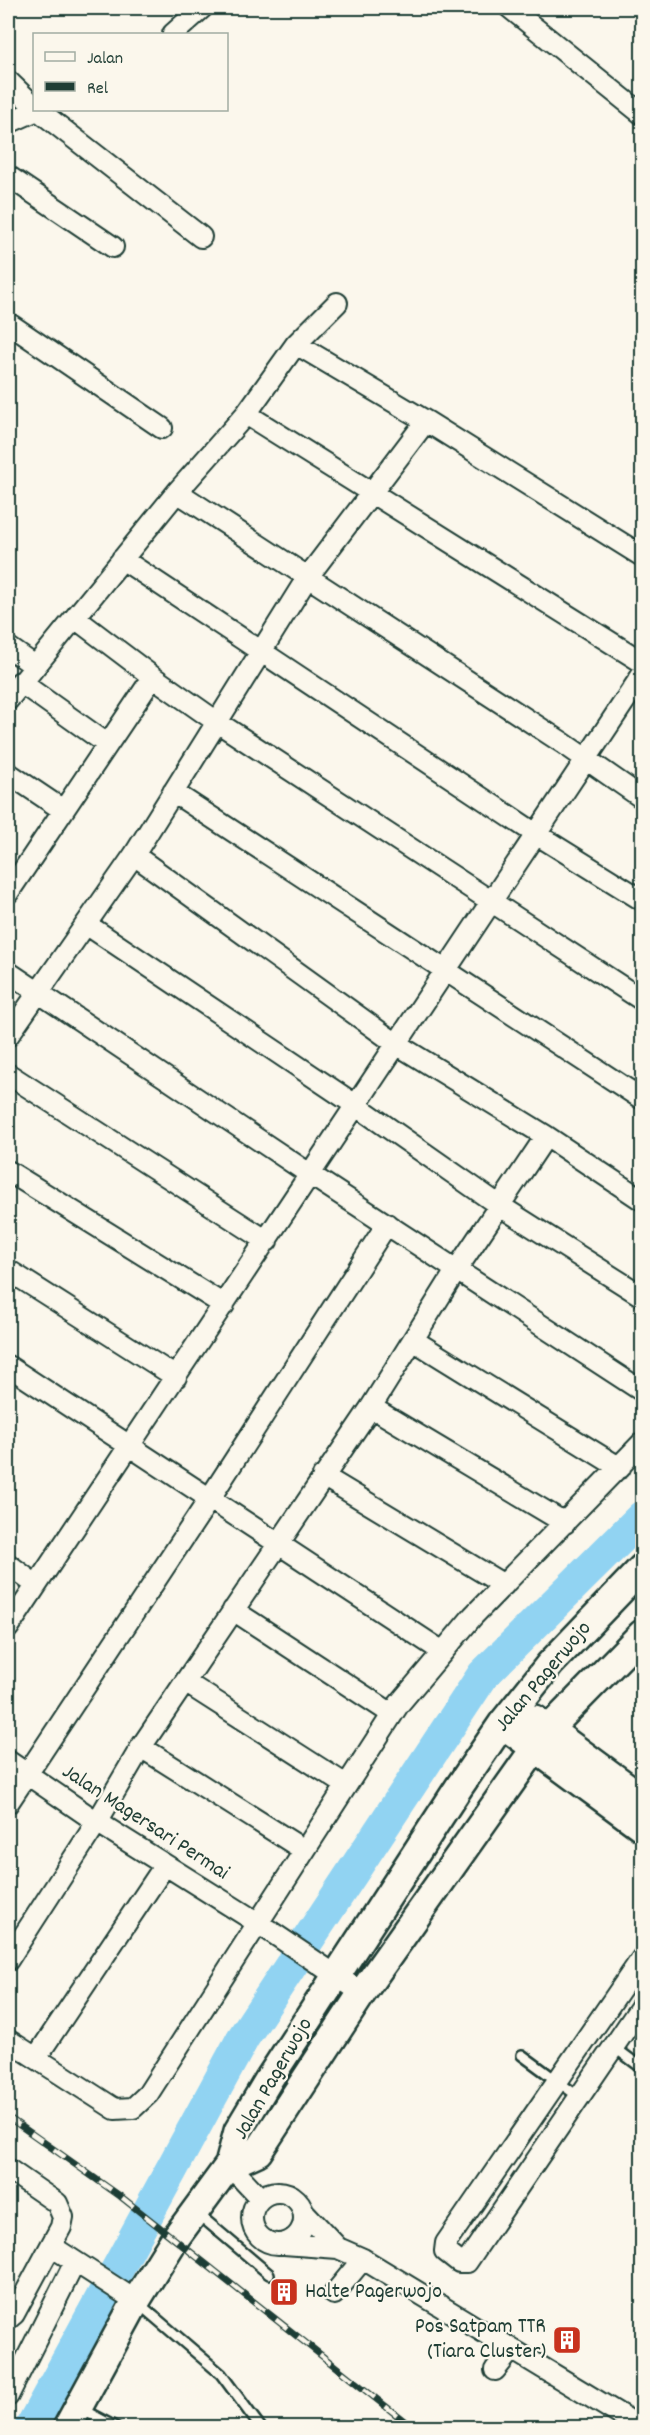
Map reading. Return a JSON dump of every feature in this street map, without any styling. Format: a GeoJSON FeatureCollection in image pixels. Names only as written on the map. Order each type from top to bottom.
{"type":"FeatureCollection","features":[{"type":"Feature","properties":{"kind":"main road","name":"Jalan Pagerwojo"},"geometry":{"type":"LineString","coordinates":[[229,2165],[238,2131],[331,1972],[509,1714],[555,1658],[642,1568]]}},
{"type":"Feature","properties":{"kind":"main road","name":"Jalan Pagerwojo"},"geometry":{"type":"LineString","coordinates":[[229,2165],[258,2152],[362,1993],[542,1739],[642,1634]]}},
{"type":"Feature","properties":{"kind":"main road"},"geometry":{"type":"LineString","coordinates":[[509,1714],[542,1739],[642,1827]]}},
{"type":"Feature","properties":{"kind":"main road"},"geometry":{"type":"LineString","coordinates":[[542,1739],[642,1798]]}},
{"type":"Feature","properties":{"kind":"main road"},"geometry":{"type":"LineString","coordinates":[[269,2079],[294,2097]]}},
{"type":"Feature","properties":{"kind":"main road"},"geometry":{"type":"LineString","coordinates":[[72,2417],[130,2296],[229,2165]]}},
{"type":"Feature","properties":{"kind":"street"},"geometry":{"type":"LineString","coordinates":[[174,33],[202,8]]}},
{"type":"Feature","properties":{"kind":"street"},"geometry":{"type":"LineString","coordinates":[[510,8],[642,114]]}},
{"type":"Feature","properties":{"kind":"street"},"geometry":{"type":"LineString","coordinates":[[8,81],[33,105]]}},
{"type":"Feature","properties":{"kind":"street"},"geometry":{"type":"LineString","coordinates":[[8,123],[33,110]]}},
{"type":"Feature","properties":{"kind":"street"},"geometry":{"type":"LineString","coordinates":[[40,111],[201,237]]}},
{"type":"Feature","properties":{"kind":"street"},"geometry":{"type":"LineString","coordinates":[[8,176],[113,247]]}},
{"type":"Feature","properties":{"kind":"street"},"geometry":{"type":"LineString","coordinates":[[8,700],[20,682],[177,492],[246,414],[296,344],[337,303]]}},
{"type":"Feature","properties":{"kind":"street"},"geometry":{"type":"LineString","coordinates":[[8,323],[162,428]]}},
{"type":"Feature","properties":{"kind":"street"},"geometry":{"type":"LineString","coordinates":[[296,344],[426,421],[642,556]]}},
{"type":"Feature","properties":{"kind":"street"},"geometry":{"type":"LineString","coordinates":[[246,414],[370,494],[642,662]]}},
{"type":"Feature","properties":{"kind":"street"},"geometry":{"type":"LineString","coordinates":[[8,1036],[134,855],[307,578],[426,421]]}},
{"type":"Feature","properties":{"kind":"street"},"geometry":{"type":"LineString","coordinates":[[177,492],[588,760],[642,798]]}},
{"type":"Feature","properties":{"kind":"street"},"geometry":{"type":"LineString","coordinates":[[123,559],[536,834],[642,900]]}},
{"type":"Feature","properties":{"kind":"street"},"geometry":{"type":"LineString","coordinates":[[75,618],[217,722],[642,1000]]}},
{"type":"Feature","properties":{"kind":"street"},"geometry":{"type":"LineString","coordinates":[[8,647],[35,666]]}},
{"type":"Feature","properties":{"kind":"street"},"geometry":{"type":"LineString","coordinates":[[8,1628],[493,903],[642,675]]}},
{"type":"Feature","properties":{"kind":"street"},"geometry":{"type":"LineString","coordinates":[[11,882],[153,677]]}},
{"type":"Feature","properties":{"kind":"street"},"geometry":{"type":"LineString","coordinates":[[20,682],[107,744]]}},
{"type":"Feature","properties":{"kind":"street"},"geometry":{"type":"LineString","coordinates":[[8,773],[63,810]]}},
{"type":"Feature","properties":{"kind":"street"},"geometry":{"type":"LineString","coordinates":[[173,792],[642,1099]]}},
{"type":"Feature","properties":{"kind":"street"},"geometry":{"type":"LineString","coordinates":[[134,855],[398,1045],[546,1136],[642,1200]]}},
{"type":"Feature","properties":{"kind":"street"},"geometry":{"type":"LineString","coordinates":[[86,924],[357,1106],[500,1206],[642,1296]]}},
{"type":"Feature","properties":{"kind":"street"},"geometry":{"type":"LineString","coordinates":[[8,972],[311,1175],[642,1391]]}},
{"type":"Feature","properties":{"kind":"street"},"geometry":{"type":"LineString","coordinates":[[8,1074],[267,1241]]}},
{"type":"Feature","properties":{"kind":"street"},"geometry":{"type":"LineString","coordinates":[[8,1960],[97,1822],[141,1747],[371,1407],[457,1269],[546,1136]]}},
{"type":"Feature","properties":{"kind":"street"},"geometry":{"type":"LineString","coordinates":[[8,1171],[224,1305]]}},
{"type":"Feature","properties":{"kind":"street"},"geometry":{"type":"LineString","coordinates":[[8,1803],[210,1498],[387,1224]]}},
{"type":"Feature","properties":{"kind":"street"},"geometry":{"type":"LineString","coordinates":[[8,1270],[176,1377]]}},
{"type":"Feature","properties":{"kind":"street"},"geometry":{"type":"LineString","coordinates":[[413,1340],[620,1468]]}},
{"type":"Feature","properties":{"kind":"street"},"geometry":{"type":"LineString","coordinates":[[8,1366],[443,1652]]}},
{"type":"Feature","properties":{"kind":"street"},"geometry":{"type":"LineString","coordinates":[[371,1407],[566,1523]]}},
{"type":"Feature","properties":{"kind":"street"},"geometry":{"type":"LineString","coordinates":[[8,2040],[115,2109],[133,2108],[148,2094],[392,1714],[443,1652],[504,1585],[642,1443]]}},
{"type":"Feature","properties":{"kind":"street"},"geometry":{"type":"LineString","coordinates":[[323,1476],[504,1585]]}},
{"type":"Feature","properties":{"kind":"street"},"geometry":{"type":"LineString","coordinates":[[8,1564],[36,1585]]}},
{"type":"Feature","properties":{"kind":"street"},"geometry":{"type":"LineString","coordinates":[[233,1610],[392,1714]]}},
{"type":"Feature","properties":{"kind":"street"},"geometry":{"type":"LineString","coordinates":[[185,1682],[346,1785]]}},
{"type":"Feature","properties":{"kind":"street"},"geometry":{"type":"LineString","coordinates":[[141,1747],[304,1850]]}},
{"type":"Feature","properties":{"kind":"street","name":"Jalan Magersari Permai"},"geometry":{"type":"LineString","coordinates":[[8,1761],[97,1822],[258,1923],[362,1993]]}},
{"type":"Feature","properties":{"kind":"street"},"geometry":{"type":"LineString","coordinates":[[36,2058],[165,1865]]}},
{"type":"Feature","properties":{"kind":"street"},"geometry":{"type":"LineString","coordinates":[[642,1958],[446,2243],[445,2251],[459,2262],[466,2262],[642,2005]]}},
{"type":"Feature","properties":{"kind":"street"},"geometry":{"type":"LineString","coordinates":[[229,2165],[260,2198]]}},
{"type":"Feature","properties":{"kind":"street"},"geometry":{"type":"LineString","coordinates":[[8,2169],[57,2203],[63,2217],[61,2227],[51,2246],[14,2314],[8,2319]]}},
{"type":"Feature","properties":{"kind":"street"},"geometry":{"type":"LineString","coordinates":[[284,2244],[300,2234],[304,2223],[304,2213],[301,2204],[287,2193],[268,2193],[260,2198],[252,2216],[257,2235],[274,2244],[338,2248],[363,2259],[511,2350],[613,2420],[642,2427]]}},
{"type":"Feature","properties":{"kind":"street"},"geometry":{"type":"LineString","coordinates":[[304,2213],[338,2248]]}},
{"type":"Feature","properties":{"kind":"street"},"geometry":{"type":"LineString","coordinates":[[51,2246],[130,2296]]}},
{"type":"Feature","properties":{"kind":"street"},"geometry":{"type":"LineString","coordinates":[[334,2294],[363,2259]]}},
{"type":"Feature","properties":{"kind":"street"},"geometry":{"type":"LineString","coordinates":[[8,2396],[79,2265]]}},
{"type":"Feature","properties":{"kind":"street"},"geometry":{"type":"LineString","coordinates":[[495,2370],[511,2350]]}},
{"type":"Feature","properties":{"kind":"lane"},"geometry":{"type":"LineString","coordinates":[[614,2047],[642,2068]]}},
{"type":"Feature","properties":{"kind":"lane"},"geometry":{"type":"LineString","coordinates":[[522,2055],[579,2097]]}},
{"type":"Feature","properties":{"kind":"lane"},"geometry":{"type":"LineString","coordinates":[[195,2211],[268,2274]]}},
{"type":"Feature","properties":{"kind":"lane"},"geometry":{"type":"LineString","coordinates":[[130,2296],[221,2374],[237,2391],[261,2427]]}},
{"type":"Feature","properties":{"kind":"lane"},"geometry":{"type":"LineString","coordinates":[[72,2417],[117,2427]]}},
{"type":"Feature","properties":{"kind":"waterway"},"geometry":{"type":"LineString","coordinates":[[31,2428],[243,2038],[483,1675],[642,1517]]}},
{"type":"Feature","properties":{"kind":"railway"},"geometry":{"type":"LineString","coordinates":[[8,2117],[120,2196],[413,2428]]}},
{"type":"Feature","properties":{"kind":"place","name":"Halte Pagerwojo"},"geometry":{"type":"Point","coordinates":[284,2292]}},
{"type":"Feature","properties":{"kind":"place","name":"Pos Satpam TTR (Tiara Cluster)"},"geometry":{"type":"Point","coordinates":[567,2340]}}]}
